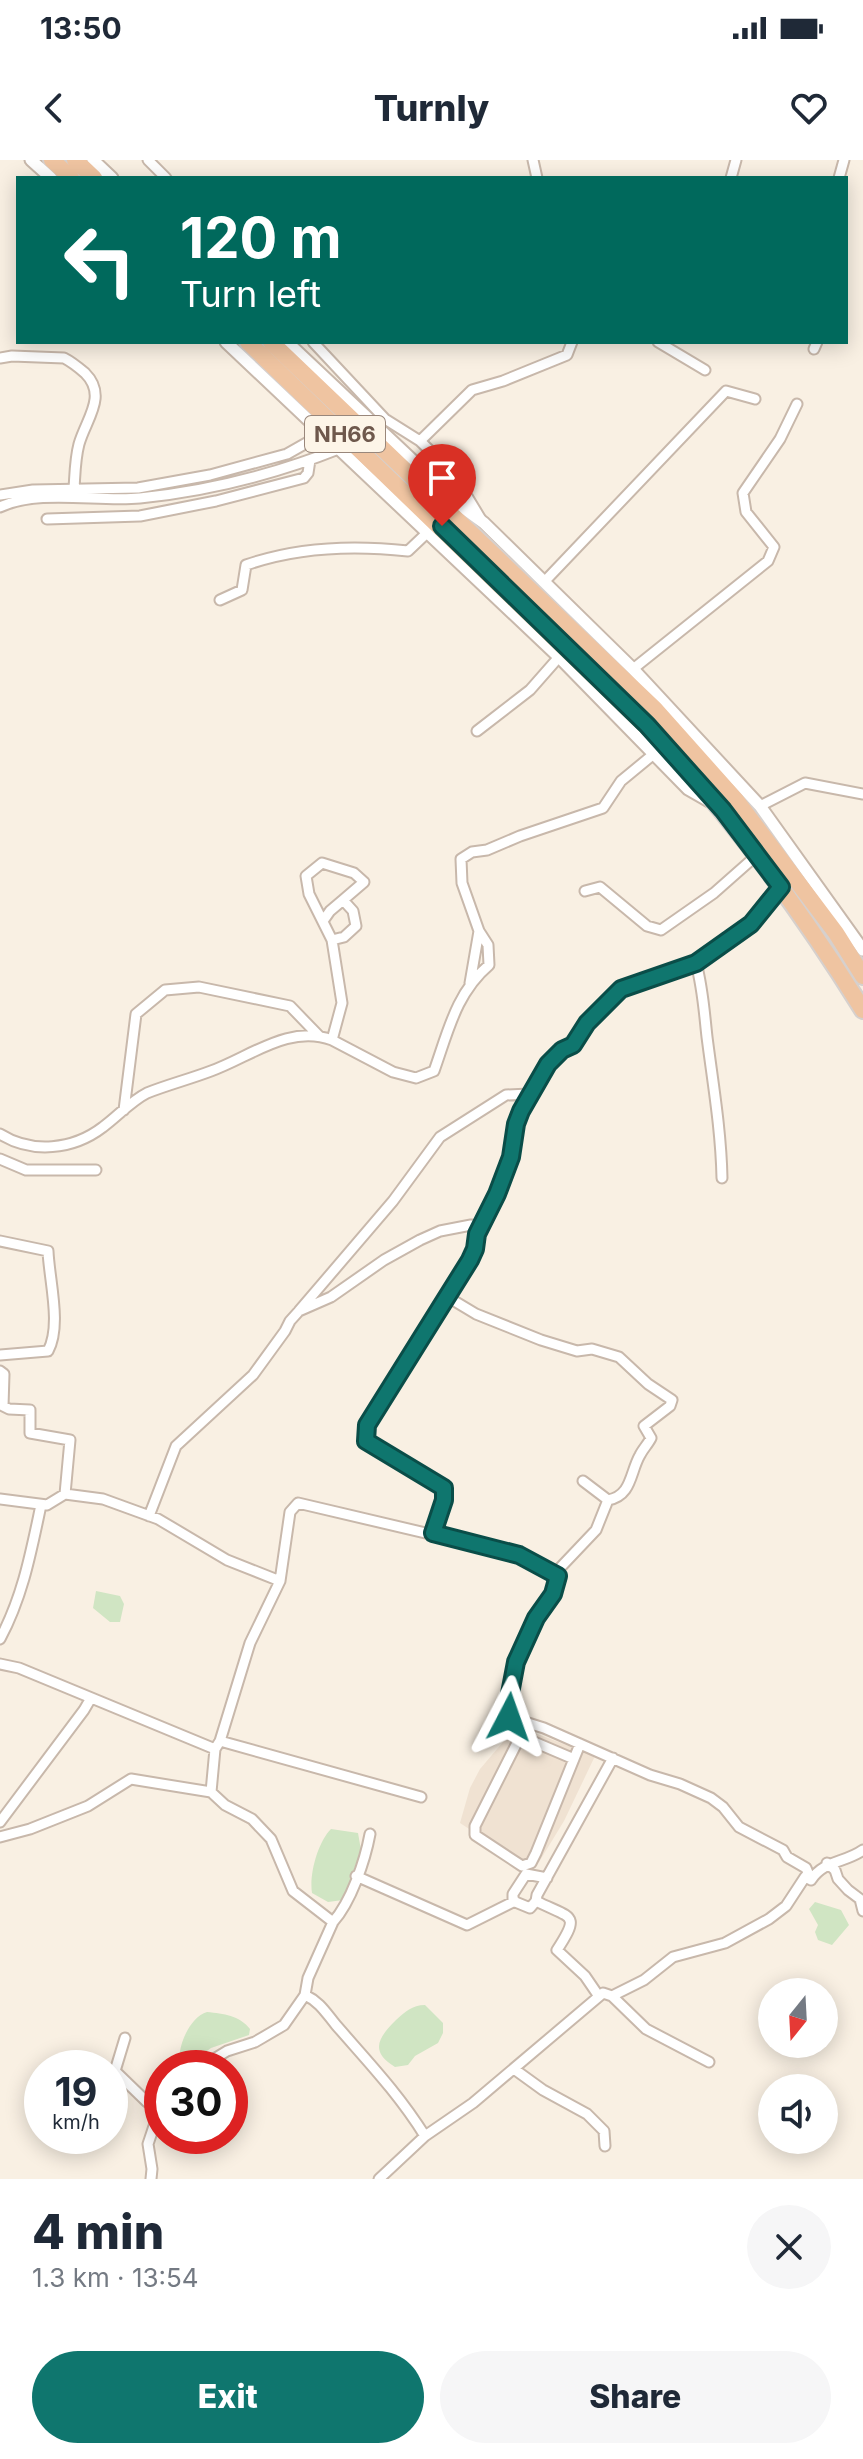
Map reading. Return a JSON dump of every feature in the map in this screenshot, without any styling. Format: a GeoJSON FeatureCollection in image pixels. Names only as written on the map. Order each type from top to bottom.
{"type":"FeatureCollection","features":[{"type":"Feature","properties":{"kind":"highway"},"geometry":{"type":"LineString","coordinates":[[52,160],[69,176]]}},
{"type":"Feature","properties":{"kind":"highway"},"geometry":{"type":"LineString","coordinates":[[75,160],[92,176]]}},
{"type":"Feature","properties":{"kind":"highway","name":"NH66"},"geometry":{"type":"LineString","coordinates":[[250,344],[647,725],[723,810],[820,940],[863,1010]]}},
{"type":"Feature","properties":{"kind":"highway","name":"NH66"},"geometry":{"type":"LineString","coordinates":[[273,344],[442,525],[655,709],[736,800],[836,933],[863,976]]}},
{"type":"Feature","properties":{"kind":"street"},"geometry":{"type":"LineString","coordinates":[[31,160],[49,176]]}},
{"type":"Feature","properties":{"kind":"street"},"geometry":{"type":"LineString","coordinates":[[93,160],[110,176]]}},
{"type":"Feature","properties":{"kind":"street"},"geometry":{"type":"LineString","coordinates":[[148,160],[164,176]]}},
{"type":"Feature","properties":{"kind":"street"},"geometry":{"type":"LineString","coordinates":[[228,344],[341,448],[442,525],[559,657],[688,789],[723,810]]}},
{"type":"Feature","properties":{"kind":"street"},"geometry":{"type":"LineString","coordinates":[[289,344],[461,506],[484,523],[633,669],[760,806],[863,950]]}},
{"type":"Feature","properties":{"kind":"street"},"geometry":{"type":"LineString","coordinates":[[315,344],[385,419],[420,441],[453,473],[484,523]]}},
{"type":"Feature","properties":{"kind":"street"},"geometry":{"type":"LineString","coordinates":[[420,441],[472,390],[567,355],[571,344]]}},
{"type":"Feature","properties":{"kind":"street"},"geometry":{"type":"LineString","coordinates":[[661,344],[705,370]]}},
{"type":"Feature","properties":{"kind":"street"},"geometry":{"type":"LineString","coordinates":[[0,358],[64,358],[72,361],[91,380],[96,390],[96,404],[80,441],[74,489]]}},
{"type":"Feature","properties":{"kind":"street"},"geometry":{"type":"LineString","coordinates":[[545,581],[726,391],[755,399]]}},
{"type":"Feature","properties":{"kind":"street"},"geometry":{"type":"LineString","coordinates":[[633,669],[768,561],[774,547],[746,512],[743,493],[780,439],[797,404]]}},
{"type":"Feature","properties":{"kind":"street"},"geometry":{"type":"LineString","coordinates":[[0,495],[33,490],[138,488],[210,475],[287,454],[324,433]]}},
{"type":"Feature","properties":{"kind":"street"},"geometry":{"type":"LineString","coordinates":[[0,507],[37,499],[138,498],[259,477],[341,448]]}},
{"type":"Feature","properties":{"kind":"street"},"geometry":{"type":"LineString","coordinates":[[47,519],[140,516],[216,501],[304,478],[310,460]]}},
{"type":"Feature","properties":{"kind":"street"},"geometry":{"type":"LineString","coordinates":[[220,600],[242,590],[246,565],[266,558],[286,553],[368,546],[408,551],[442,525]]}},
{"type":"Feature","properties":{"kind":"street"},"geometry":{"type":"LineString","coordinates":[[477,731],[530,690],[559,657]]}},
{"type":"Feature","properties":{"kind":"street"},"geometry":{"type":"LineString","coordinates":[[0,1134],[9,1140],[48,1150],[100,1130],[146,1094],[215,1070],[290,1037],[319,1036],[332,1040],[393,1072],[416,1078],[434,1071],[450,1020],[470,986],[489,965],[488,945],[479,931],[462,883],[461,859],[472,852],[487,850],[603,808],[621,781],[655,753]]}},
{"type":"Feature","properties":{"kind":"street"},"geometry":{"type":"LineString","coordinates":[[760,806],[805,783],[863,794]]}},
{"type":"Feature","properties":{"kind":"street"},"geometry":{"type":"LineString","coordinates":[[585,891],[600,887],[647,926],[661,930],[714,893],[757,855]]}},
{"type":"Feature","properties":{"kind":"street"},"geometry":{"type":"LineString","coordinates":[[323,921],[330,911],[364,882],[354,873],[322,863],[306,876],[309,894],[332,940],[342,1003],[332,1040]]}},
{"type":"Feature","properties":{"kind":"street"},"geometry":{"type":"LineString","coordinates":[[433,1533],[444,1500],[444,1488],[366,1441],[367,1425],[475,1249],[481,1226],[511,1157],[516,1124],[529,1094],[548,1064],[562,1050],[573,1045],[587,1023],[621,989],[696,963],[751,924],[781,887]]}},
{"type":"Feature","properties":{"kind":"street"},"geometry":{"type":"LineString","coordinates":[[332,940],[344,937],[356,926],[353,911],[343,900]]}},
{"type":"Feature","properties":{"kind":"street"},"geometry":{"type":"LineString","coordinates":[[470,986],[479,931]]}},
{"type":"Feature","properties":{"kind":"street"},"geometry":{"type":"LineString","coordinates":[[696,963],[704,996],[706,1033],[721,1133],[722,1178]]}},
{"type":"Feature","properties":{"kind":"street"},"geometry":{"type":"LineString","coordinates":[[124,1110],[136,1014],[165,990],[199,987],[290,1006],[319,1036]]}},
{"type":"Feature","properties":{"kind":"street"},"geometry":{"type":"LineString","coordinates":[[149,1516],[176,1446],[253,1375],[290,1321],[393,1201],[440,1137],[506,1095],[529,1094]]}},
{"type":"Feature","properties":{"kind":"street"},"geometry":{"type":"LineString","coordinates":[[0,1159],[26,1170],[96,1170]]}},
{"type":"Feature","properties":{"kind":"street"},"geometry":{"type":"LineString","coordinates":[[299,1311],[331,1297],[384,1260],[420,1240],[440,1231],[481,1226]]}},
{"type":"Feature","properties":{"kind":"street"},"geometry":{"type":"LineString","coordinates":[[0,1241],[48,1251],[53,1276],[55,1340],[48,1351],[0,1355]]}},
{"type":"Feature","properties":{"kind":"street"},"geometry":{"type":"LineString","coordinates":[[453,1287],[451,1299],[462,1308],[577,1351],[592,1349],[619,1357],[648,1384],[672,1400],[670,1406],[644,1426],[651,1438],[618,1499],[608,1500],[583,1481]]}},
{"type":"Feature","properties":{"kind":"street"},"geometry":{"type":"LineString","coordinates":[[0,1371],[4,1374],[3,1406],[30,1410],[30,1433],[70,1440],[65,1494]]}},
{"type":"Feature","properties":{"kind":"street"},"geometry":{"type":"LineString","coordinates":[[0,1499],[47,1505],[65,1494],[103,1499],[149,1516],[227,1560],[280,1581]]}},
{"type":"Feature","properties":{"kind":"street"},"geometry":{"type":"LineString","coordinates":[[608,1500],[596,1530],[562,1565],[553,1594],[536,1618],[511,1683],[509,1717],[544,1728],[711,1798],[739,1827],[783,1850],[787,1857],[806,1868],[811,1880]]}},
{"type":"Feature","properties":{"kind":"street"},"geometry":{"type":"LineString","coordinates":[[211,1792],[218,1745],[250,1643],[280,1581],[290,1512],[298,1503],[519,1555],[558,1576]]}},
{"type":"Feature","properties":{"kind":"street"},"geometry":{"type":"LineString","coordinates":[[0,1639],[15,1612],[27,1574],[41,1505]]}},
{"type":"Feature","properties":{"kind":"street"},"geometry":{"type":"LineString","coordinates":[[0,1664],[19,1668],[218,1745],[421,1797]]}},
{"type":"Feature","properties":{"kind":"street"},"geometry":{"type":"LineString","coordinates":[[0,1822],[91,1698]]}},
{"type":"Feature","properties":{"kind":"street"},"geometry":{"type":"LineString","coordinates":[[527,1723],[475,1826],[475,1835],[522,1866],[531,1863],[536,1853],[580,1744]]}},
{"type":"Feature","properties":{"kind":"street"},"geometry":{"type":"LineString","coordinates":[[520,1736],[574,1759]]}},
{"type":"Feature","properties":{"kind":"street"},"geometry":{"type":"LineString","coordinates":[[547,1878],[526,1874],[513,1894],[515,1901],[530,1908],[536,1901],[613,1758]]}},
{"type":"Feature","properties":{"kind":"street"},"geometry":{"type":"LineString","coordinates":[[0,1837],[30,1829],[88,1806],[131,1779],[211,1792],[225,1805],[252,1819],[271,1839],[293,1891],[333,1922]]}},
{"type":"Feature","properties":{"kind":"street"},"geometry":{"type":"LineString","coordinates":[[230,2050],[255,2042],[284,2025],[305,1995],[308,1978],[333,1922],[342,1912],[370,1834]]}},
{"type":"Feature","properties":{"kind":"street"},"geometry":{"type":"LineString","coordinates":[[811,1880],[827,1863],[846,1860],[863,1850]]}},
{"type":"Feature","properties":{"kind":"street"},"geometry":{"type":"LineString","coordinates":[[827,1863],[848,1890],[860,1899],[863,1911]]}},
{"type":"Feature","properties":{"kind":"street"},"geometry":{"type":"LineString","coordinates":[[356,1876],[467,1925],[515,1901]]}},
{"type":"Feature","properties":{"kind":"street"},"geometry":{"type":"LineString","coordinates":[[612,1996],[644,1980],[673,1957],[725,1943],[745,1934],[786,1906],[805,1877],[811,1880]]}},
{"type":"Feature","properties":{"kind":"street"},"geometry":{"type":"LineString","coordinates":[[536,1901],[571,1921],[571,1929],[557,1950],[585,1976],[598,1995]]}},
{"type":"Feature","properties":{"kind":"street"},"geometry":{"type":"LineString","coordinates":[[379,2179],[425,2136],[473,2103],[603,1993],[612,1996],[646,2029],[709,2062]]}},
{"type":"Feature","properties":{"kind":"street"},"geometry":{"type":"LineString","coordinates":[[305,1995],[325,2010],[368,2058],[402,2100],[425,2136]]}},
{"type":"Feature","properties":{"kind":"street"},"geometry":{"type":"LineString","coordinates":[[125,2038],[115,2071],[144,2099]]}},
{"type":"Feature","properties":{"kind":"street"},"geometry":{"type":"LineString","coordinates":[[514,2069],[543,2090],[587,2114],[604,2131],[605,2146]]}},
{"type":"Feature","properties":{"kind":"street"},"geometry":{"type":"LineString","coordinates":[[150,2154],[151,2179]]}},
{"type":"Feature","properties":{"kind":"shaded area"},"geometry":{"type":"Polygon","coordinates":[[[514,1725],[595,1756],[564,1821],[539,1862],[533,1865],[518,1861],[460,1823],[470,1788],[480,1769],[514,1725]]]}},
{"type":"Feature","properties":{"kind":"green space"},"geometry":{"type":"Polygon","coordinates":[[[96,1591],[120,1596],[124,1604],[120,1622],[110,1622],[93,1608],[96,1591]]]}},
{"type":"Feature","properties":{"kind":"green space"},"geometry":{"type":"Polygon","coordinates":[[[331,1829],[358,1833],[361,1850],[343,1900],[328,1902],[312,1893],[311,1885],[318,1850],[331,1829]]]}},
{"type":"Feature","properties":{"kind":"green space"},"geometry":{"type":"Polygon","coordinates":[[[815,1902],[841,1910],[849,1925],[832,1945],[818,1940],[815,1932],[818,1925],[809,1909],[815,1902]]]}},
{"type":"Feature","properties":{"kind":"green space"},"geometry":{"type":"Polygon","coordinates":[[[425,2005],[443,2023],[443,2033],[438,2043],[415,2056],[408,2065],[395,2067],[382,2055],[379,2044],[390,2026],[406,2012],[425,2005]]]}},
{"type":"Feature","properties":{"kind":"green space"},"geometry":{"type":"Polygon","coordinates":[[[207,2012],[236,2018],[250,2029],[249,2035],[208,2050],[181,2050],[190,2026],[207,2012]]]}},
{"type":"Feature","properties":{"kind":"route"},"geometry":{"type":"LineString","coordinates":[[442,526],[647,725],[723,810],[781,887],[751,924],[696,963],[621,989],[587,1023],[573,1045],[562,1050],[548,1064],[521,1111],[511,1157],[477,1234],[470,1260],[367,1425],[366,1441],[444,1488],[444,1500],[433,1533],[519,1555],[558,1576],[553,1594],[536,1618],[516,1662],[508,1704],[509,1717]]}}]}
